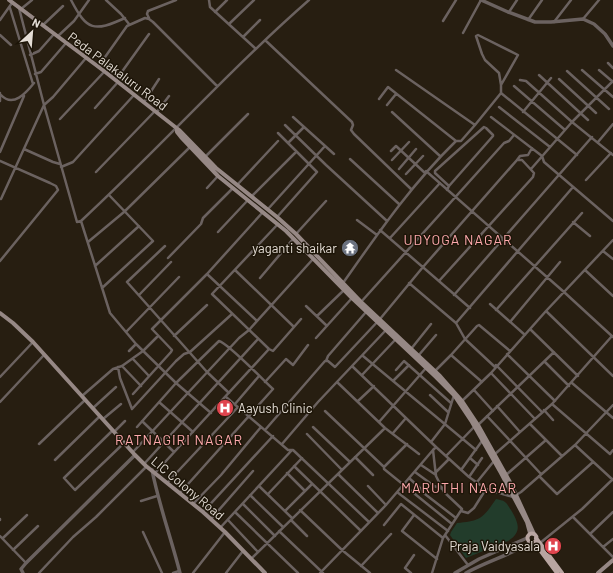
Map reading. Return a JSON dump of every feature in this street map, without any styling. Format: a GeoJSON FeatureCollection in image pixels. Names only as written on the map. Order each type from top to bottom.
{"type":"FeatureCollection","features":[{"type":"Feature","properties":{"kind":"main road","name":"Peda Palakaluru Road"},"geometry":{"type":"LineString","coordinates":[[11,1],[117,81],[176,128]]}},
{"type":"Feature","properties":{"kind":"main road"},"geometry":{"type":"LineString","coordinates":[[176,128],[177,132],[190,147],[218,176],[235,186]]}},
{"type":"Feature","properties":{"kind":"main road"},"geometry":{"type":"LineString","coordinates":[[176,128],[235,186],[266,210],[278,217],[342,285],[344,290],[366,312],[418,356],[462,401],[514,496],[533,538],[557,573]]}},
{"type":"Feature","properties":{"kind":"main road"},"geometry":{"type":"LineString","coordinates":[[266,210],[278,224],[295,236],[313,259],[361,302],[395,340],[455,394],[494,454],[506,475],[514,496]]}},
{"type":"Feature","properties":{"kind":"main road","name":"LIC Colony Road"},"geometry":{"type":"LineString","coordinates":[[0,313],[14,323],[45,354],[145,465],[211,519],[262,572]]}},
{"type":"Feature","properties":{"kind":"main road"},"geometry":{"type":"LineString","coordinates":[[527,538],[528,541],[533,538]]}},
{"type":"Feature","properties":{"kind":"main road"},"geometry":{"type":"LineString","coordinates":[[533,538],[540,543],[562,573]]}},
{"type":"Feature","properties":{"kind":"main road"},"geometry":{"type":"LineString","coordinates":[[598,573],[613,559]]}},
{"type":"Feature","properties":{"kind":"street"},"geometry":{"type":"LineString","coordinates":[[32,0],[20,8],[30,55],[77,222],[81,221]]}},
{"type":"Feature","properties":{"kind":"street"},"geometry":{"type":"LineString","coordinates":[[71,0],[79,15],[89,25],[96,27],[108,25],[125,18]]}},
{"type":"Feature","properties":{"kind":"street"},"geometry":{"type":"LineString","coordinates":[[30,55],[39,51],[74,21],[89,0]]}},
{"type":"Feature","properties":{"kind":"street"},"geometry":{"type":"LineString","coordinates":[[106,0],[125,18],[129,24]]}},
{"type":"Feature","properties":{"kind":"street"},"geometry":{"type":"LineString","coordinates":[[176,0],[148,11],[147,14],[149,18],[218,86]]}},
{"type":"Feature","properties":{"kind":"street"},"geometry":{"type":"LineString","coordinates":[[209,0],[210,7],[256,49]]}},
{"type":"Feature","properties":{"kind":"street"},"geometry":{"type":"LineString","coordinates":[[215,12],[227,0]]}},
{"type":"Feature","properties":{"kind":"street"},"geometry":{"type":"LineString","coordinates":[[229,24],[254,0]]}},
{"type":"Feature","properties":{"kind":"street"},"geometry":{"type":"LineString","coordinates":[[81,221],[256,49],[309,0]]}},
{"type":"Feature","properties":{"kind":"street"},"geometry":{"type":"LineString","coordinates":[[443,21],[456,0]]}},
{"type":"Feature","properties":{"kind":"street"},"geometry":{"type":"LineString","coordinates":[[463,33],[481,0],[535,22],[583,19],[594,24],[613,46]]}},
{"type":"Feature","properties":{"kind":"street"},"geometry":{"type":"LineString","coordinates":[[508,12],[517,0]]}},
{"type":"Feature","properties":{"kind":"street"},"geometry":{"type":"LineString","coordinates":[[528,20],[542,0]]}},
{"type":"Feature","properties":{"kind":"street"},"geometry":{"type":"LineString","coordinates":[[554,22],[570,0]]}},
{"type":"Feature","properties":{"kind":"street"},"geometry":{"type":"LineString","coordinates":[[583,19],[599,0]]}},
{"type":"Feature","properties":{"kind":"street"},"geometry":{"type":"LineString","coordinates":[[11,1],[10,8],[33,84]]}},
{"type":"Feature","properties":{"kind":"street"},"geometry":{"type":"LineString","coordinates":[[42,25],[63,6]]}},
{"type":"Feature","properties":{"kind":"street"},"geometry":{"type":"LineString","coordinates":[[0,20],[10,8]]}},
{"type":"Feature","properties":{"kind":"street"},"geometry":{"type":"LineString","coordinates":[[98,67],[129,24],[149,18]]}},
{"type":"Feature","properties":{"kind":"street"},"geometry":{"type":"LineString","coordinates":[[243,37],[260,20]]}},
{"type":"Feature","properties":{"kind":"street"},"geometry":{"type":"LineString","coordinates":[[95,108],[117,81],[149,34]]}},
{"type":"Feature","properties":{"kind":"street"},"geometry":{"type":"LineString","coordinates":[[342,285],[411,188],[440,156],[456,141],[461,141],[501,93],[498,73],[485,60],[476,40],[478,34],[518,55],[501,85]]}},
{"type":"Feature","properties":{"kind":"street"},"geometry":{"type":"LineString","coordinates":[[0,35],[11,45]]}},
{"type":"Feature","properties":{"kind":"street"},"geometry":{"type":"LineString","coordinates":[[266,40],[352,122],[353,125],[351,130],[354,134],[411,188]]}},
{"type":"Feature","properties":{"kind":"street"},"geometry":{"type":"LineString","coordinates":[[35,74],[41,72],[66,43]]}},
{"type":"Feature","properties":{"kind":"street"},"geometry":{"type":"LineString","coordinates":[[1,199],[44,105],[53,97],[86,58]]}},
{"type":"Feature","properties":{"kind":"street"},"geometry":{"type":"LineString","coordinates":[[608,63],[613,68]]}},
{"type":"Feature","properties":{"kind":"street"},"geometry":{"type":"LineString","coordinates":[[396,70],[475,126]]}},
{"type":"Feature","properties":{"kind":"street"},"geometry":{"type":"LineString","coordinates":[[582,70],[613,97]]}},
{"type":"Feature","properties":{"kind":"street"},"geometry":{"type":"LineString","coordinates":[[531,169],[572,122],[613,81],[599,70]]}},
{"type":"Feature","properties":{"kind":"street"},"geometry":{"type":"LineString","coordinates":[[60,119],[104,71]]}},
{"type":"Feature","properties":{"kind":"street"},"geometry":{"type":"LineString","coordinates":[[568,71],[609,109]]}},
{"type":"Feature","properties":{"kind":"street"},"geometry":{"type":"LineString","coordinates":[[539,76],[588,120]]}},
{"type":"Feature","properties":{"kind":"street"},"geometry":{"type":"LineString","coordinates":[[523,112],[551,78]]}},
{"type":"Feature","properties":{"kind":"street"},"geometry":{"type":"LineString","coordinates":[[0,152],[24,96],[37,79]]}},
{"type":"Feature","properties":{"kind":"street"},"geometry":{"type":"LineString","coordinates":[[144,102],[159,79]]}},
{"type":"Feature","properties":{"kind":"street"},"geometry":{"type":"LineString","coordinates":[[559,79],[596,113]]}},
{"type":"Feature","properties":{"kind":"street"},"geometry":{"type":"LineString","coordinates":[[520,80],[526,81],[572,122],[612,154],[586,180]]}},
{"type":"Feature","properties":{"kind":"street"},"geometry":{"type":"LineString","coordinates":[[514,86],[565,130]]}},
{"type":"Feature","properties":{"kind":"street"},"geometry":{"type":"LineString","coordinates":[[379,99],[388,87],[456,141]]}},
{"type":"Feature","properties":{"kind":"street"},"geometry":{"type":"LineString","coordinates":[[501,93],[577,155]]}},
{"type":"Feature","properties":{"kind":"street"},"geometry":{"type":"LineString","coordinates":[[0,94],[3,97],[15,100],[24,96]]}},
{"type":"Feature","properties":{"kind":"street"},"geometry":{"type":"LineString","coordinates":[[0,94],[0,101]]}},
{"type":"Feature","properties":{"kind":"street"},"geometry":{"type":"LineString","coordinates":[[386,105],[396,94]]}},
{"type":"Feature","properties":{"kind":"street"},"geometry":{"type":"LineString","coordinates":[[24,149],[60,165],[73,162],[135,95]]}},
{"type":"Feature","properties":{"kind":"street"},"geometry":{"type":"LineString","coordinates":[[96,172],[156,112],[169,96]]}},
{"type":"Feature","properties":{"kind":"street"},"geometry":{"type":"LineString","coordinates":[[499,106],[550,147]]}},
{"type":"Feature","properties":{"kind":"street"},"geometry":{"type":"LineString","coordinates":[[392,112],[440,156]]}},
{"type":"Feature","properties":{"kind":"street"},"geometry":{"type":"LineString","coordinates":[[205,157],[248,114]]}},
{"type":"Feature","properties":{"kind":"street"},"geometry":{"type":"LineString","coordinates":[[293,116],[334,154]]}},
{"type":"Feature","properties":{"kind":"street"},"geometry":{"type":"LineString","coordinates":[[491,117],[542,156],[544,162],[613,221]]}},
{"type":"Feature","properties":{"kind":"street"},"geometry":{"type":"LineString","coordinates":[[598,142],[613,124]]}},
{"type":"Feature","properties":{"kind":"street"},"geometry":{"type":"LineString","coordinates":[[286,125],[326,165],[387,220]]}},
{"type":"Feature","properties":{"kind":"street"},"geometry":{"type":"LineString","coordinates":[[288,143],[304,127]]}},
{"type":"Feature","properties":{"kind":"street"},"geometry":{"type":"LineString","coordinates":[[447,190],[493,136],[486,128],[484,127],[434,171],[449,186]]}},
{"type":"Feature","properties":{"kind":"street"},"geometry":{"type":"LineString","coordinates":[[278,133],[317,172],[278,217]]}},
{"type":"Feature","properties":{"kind":"street"},"geometry":{"type":"LineString","coordinates":[[361,302],[504,143],[509,141],[514,135]]}},
{"type":"Feature","properties":{"kind":"street"},"geometry":{"type":"LineString","coordinates":[[454,295],[504,240],[592,137]]}},
{"type":"Feature","properties":{"kind":"street"},"geometry":{"type":"LineString","coordinates":[[168,258],[200,224],[203,218],[278,140]]}},
{"type":"Feature","properties":{"kind":"street"},"geometry":{"type":"LineString","coordinates":[[392,160],[409,142]]}},
{"type":"Feature","properties":{"kind":"street"},"geometry":{"type":"LineString","coordinates":[[133,394],[172,350],[152,329],[208,274],[325,146]]}},
{"type":"Feature","properties":{"kind":"street"},"geometry":{"type":"LineString","coordinates":[[391,151],[396,146],[401,150],[613,336],[593,357],[579,376],[552,404],[494,454]]}},
{"type":"Feature","properties":{"kind":"street"},"geometry":{"type":"LineString","coordinates":[[88,242],[124,212],[190,147]]}},
{"type":"Feature","properties":{"kind":"street"},"geometry":{"type":"LineString","coordinates":[[326,361],[335,367],[378,321],[409,283],[520,156],[528,155],[532,148]]}},
{"type":"Feature","properties":{"kind":"street"},"geometry":{"type":"LineString","coordinates":[[399,169],[416,149]]}},
{"type":"Feature","properties":{"kind":"street"},"geometry":{"type":"LineString","coordinates":[[218,232],[296,152]]}},
{"type":"Feature","properties":{"kind":"street"},"geometry":{"type":"LineString","coordinates":[[406,174],[423,156]]}},
{"type":"Feature","properties":{"kind":"street"},"geometry":{"type":"LineString","coordinates":[[350,158],[399,204]]}},
{"type":"Feature","properties":{"kind":"street"},"geometry":{"type":"LineString","coordinates":[[439,281],[533,177],[534,173],[531,169],[522,160],[517,160]]}},
{"type":"Feature","properties":{"kind":"street"},"geometry":{"type":"LineString","coordinates":[[0,161],[50,183],[56,186],[58,190],[0,261]]}},
{"type":"Feature","properties":{"kind":"street"},"geometry":{"type":"LineString","coordinates":[[207,188],[218,176]]}},
{"type":"Feature","properties":{"kind":"street"},"geometry":{"type":"LineString","coordinates":[[390,238],[440,183]]}},
{"type":"Feature","properties":{"kind":"street"},"geometry":{"type":"LineString","coordinates":[[456,323],[573,187]]}},
{"type":"Feature","properties":{"kind":"street"},"geometry":{"type":"LineString","coordinates":[[102,288],[153,241],[109,195]]}},
{"type":"Feature","properties":{"kind":"street"},"geometry":{"type":"LineString","coordinates":[[260,278],[326,201]]}},
{"type":"Feature","properties":{"kind":"street"},"geometry":{"type":"LineString","coordinates":[[496,310],[582,213]]}},
{"type":"Feature","properties":{"kind":"street"},"geometry":{"type":"LineString","coordinates":[[357,220],[377,235]]}},
{"type":"Feature","properties":{"kind":"street"},"geometry":{"type":"LineString","coordinates":[[81,221],[110,314],[136,344],[158,366],[211,413]]}},
{"type":"Feature","properties":{"kind":"street"},"geometry":{"type":"LineString","coordinates":[[573,222],[590,236]]}},
{"type":"Feature","properties":{"kind":"street"},"geometry":{"type":"LineString","coordinates":[[278,224],[212,294],[258,339],[273,351],[301,319]]}},
{"type":"Feature","properties":{"kind":"street"},"geometry":{"type":"LineString","coordinates":[[95,266],[138,226]]}},
{"type":"Feature","properties":{"kind":"street"},"geometry":{"type":"LineString","coordinates":[[380,230],[470,308]]}},
{"type":"Feature","properties":{"kind":"street"},"geometry":{"type":"LineString","coordinates":[[462,401],[491,373],[546,310],[613,240]]}},
{"type":"Feature","properties":{"kind":"street"},"geometry":{"type":"LineString","coordinates":[[165,246],[128,282],[174,336],[207,372],[229,393]]}},
{"type":"Feature","properties":{"kind":"street"},"geometry":{"type":"LineString","coordinates":[[603,250],[613,259]]}},
{"type":"Feature","properties":{"kind":"street"},"geometry":{"type":"LineString","coordinates":[[23,573],[21,569],[26,563],[134,454],[152,431],[229,348],[249,330],[313,259]]}},
{"type":"Feature","properties":{"kind":"street"},"geometry":{"type":"LineString","coordinates":[[139,295],[171,262]]}},
{"type":"Feature","properties":{"kind":"street"},"geometry":{"type":"LineString","coordinates":[[510,322],[560,262]]}},
{"type":"Feature","properties":{"kind":"street"},"geometry":{"type":"LineString","coordinates":[[235,270],[294,327]]}},
{"type":"Feature","properties":{"kind":"street"},"geometry":{"type":"LineString","coordinates":[[585,270],[613,296]]}},
{"type":"Feature","properties":{"kind":"street"},"geometry":{"type":"LineString","coordinates":[[208,274],[257,321]]}},
{"type":"Feature","properties":{"kind":"street"},"geometry":{"type":"LineString","coordinates":[[126,332],[179,277]]}},
{"type":"Feature","properties":{"kind":"street"},"geometry":{"type":"LineString","coordinates":[[409,283],[456,323],[465,339],[553,420]]}},
{"type":"Feature","properties":{"kind":"street"},"geometry":{"type":"LineString","coordinates":[[317,316],[344,290]]}},
{"type":"Feature","properties":{"kind":"street"},"geometry":{"type":"LineString","coordinates":[[316,338],[352,298]]}},
{"type":"Feature","properties":{"kind":"street"},"geometry":{"type":"LineString","coordinates":[[490,304],[525,335]]}},
{"type":"Feature","properties":{"kind":"street"},"geometry":{"type":"LineString","coordinates":[[174,336],[207,305]]}},
{"type":"Feature","properties":{"kind":"street"},"geometry":{"type":"LineString","coordinates":[[306,306],[327,326]]}},
{"type":"Feature","properties":{"kind":"street"},"geometry":{"type":"LineString","coordinates":[[546,310],[613,376]]}},
{"type":"Feature","properties":{"kind":"street"},"geometry":{"type":"LineString","coordinates":[[265,430],[326,361],[328,356],[366,312]]}},
{"type":"Feature","properties":{"kind":"street"},"geometry":{"type":"LineString","coordinates":[[118,367],[120,378],[132,409],[179,358],[190,352],[232,314]]}},
{"type":"Feature","properties":{"kind":"street"},"geometry":{"type":"LineString","coordinates":[[411,350],[431,324]]}},
{"type":"Feature","properties":{"kind":"street"},"geometry":{"type":"LineString","coordinates":[[435,372],[479,325],[510,351]]}},
{"type":"Feature","properties":{"kind":"street"},"geometry":{"type":"LineString","coordinates":[[530,329],[579,376]]}},
{"type":"Feature","properties":{"kind":"street"},"geometry":{"type":"LineString","coordinates":[[282,444],[386,330]]}},
{"type":"Feature","properties":{"kind":"street"},"geometry":{"type":"LineString","coordinates":[[418,356],[436,335]]}},
{"type":"Feature","properties":{"kind":"street"},"geometry":{"type":"LineString","coordinates":[[82,396],[113,369],[122,366],[133,359],[158,336]]}},
{"type":"Feature","properties":{"kind":"street"},"geometry":{"type":"LineString","coordinates":[[39,573],[73,537],[96,517],[145,465],[164,442],[258,339]]}},
{"type":"Feature","properties":{"kind":"street"},"geometry":{"type":"LineString","coordinates":[[362,375],[395,340]]}},
{"type":"Feature","properties":{"kind":"street"},"geometry":{"type":"LineString","coordinates":[[137,427],[176,383],[219,341],[229,348],[273,389],[180,494]]}},
{"type":"Feature","properties":{"kind":"street"},"geometry":{"type":"LineString","coordinates":[[0,377],[33,342]]}},
{"type":"Feature","properties":{"kind":"street"},"geometry":{"type":"LineString","coordinates":[[129,351],[136,344]]}},
{"type":"Feature","properties":{"kind":"street"},"geometry":{"type":"LineString","coordinates":[[265,382],[286,359],[293,364],[308,345]]}},
{"type":"Feature","properties":{"kind":"street"},"geometry":{"type":"LineString","coordinates":[[173,573],[180,572],[169,529],[157,496],[153,471],[174,452],[269,349]]}},
{"type":"Feature","properties":{"kind":"street"},"geometry":{"type":"LineString","coordinates":[[446,456],[554,352]]}},
{"type":"Feature","properties":{"kind":"street"},"geometry":{"type":"LineString","coordinates":[[0,402],[45,354]]}},
{"type":"Feature","properties":{"kind":"street"},"geometry":{"type":"LineString","coordinates":[[507,354],[555,401]]}},
{"type":"Feature","properties":{"kind":"street"},"geometry":{"type":"LineString","coordinates":[[451,355],[482,382]]}},
{"type":"Feature","properties":{"kind":"street"},"geometry":{"type":"LineString","coordinates":[[363,356],[476,450]]}},
{"type":"Feature","properties":{"kind":"street"},"geometry":{"type":"LineString","coordinates":[[133,359],[149,376]]}},
{"type":"Feature","properties":{"kind":"street"},"geometry":{"type":"LineString","coordinates":[[396,370],[403,362],[409,365],[451,403]]}},
{"type":"Feature","properties":{"kind":"street"},"geometry":{"type":"LineString","coordinates":[[545,362],[569,386]]}},
{"type":"Feature","properties":{"kind":"street"},"geometry":{"type":"LineString","coordinates":[[393,381],[409,365]]}},
{"type":"Feature","properties":{"kind":"street"},"geometry":{"type":"LineString","coordinates":[[122,366],[141,386]]}},
{"type":"Feature","properties":{"kind":"street"},"geometry":{"type":"LineString","coordinates":[[352,366],[469,477],[486,489],[514,496],[575,445],[613,405]]}},
{"type":"Feature","properties":{"kind":"street"},"geometry":{"type":"LineString","coordinates":[[379,422],[426,368]]}},
{"type":"Feature","properties":{"kind":"street"},"geometry":{"type":"LineString","coordinates":[[491,373],[535,419]]}},
{"type":"Feature","properties":{"kind":"street"},"geometry":{"type":"LineString","coordinates":[[235,404],[259,376]]}},
{"type":"Feature","properties":{"kind":"street"},"geometry":{"type":"LineString","coordinates":[[337,382],[385,428],[419,454]]}},
{"type":"Feature","properties":{"kind":"street"},"geometry":{"type":"LineString","coordinates":[[572,383],[613,418]]}},
{"type":"Feature","properties":{"kind":"street"},"geometry":{"type":"LineString","coordinates":[[358,401],[374,386]]}},
{"type":"Feature","properties":{"kind":"street"},"geometry":{"type":"LineString","coordinates":[[93,408],[116,387]]}},
{"type":"Feature","properties":{"kind":"street"},"geometry":{"type":"LineString","coordinates":[[474,390],[493,411]]}},
{"type":"Feature","properties":{"kind":"street"},"geometry":{"type":"LineString","coordinates":[[431,442],[445,424],[455,394]]}},
{"type":"Feature","properties":{"kind":"street"},"geometry":{"type":"LineString","coordinates":[[430,395],[448,412]]}},
{"type":"Feature","properties":{"kind":"street"},"geometry":{"type":"LineString","coordinates":[[226,397],[288,450],[293,450],[369,522]]}},
{"type":"Feature","properties":{"kind":"street"},"geometry":{"type":"LineString","coordinates":[[39,444],[86,400]]}},
{"type":"Feature","properties":{"kind":"street"},"geometry":{"type":"LineString","coordinates":[[159,402],[193,432]]}},
{"type":"Feature","properties":{"kind":"street"},"geometry":{"type":"LineString","coordinates":[[55,460],[102,417],[121,404]]}},
{"type":"Feature","properties":{"kind":"street"},"geometry":{"type":"LineString","coordinates":[[552,404],[610,454],[613,450]]}},
{"type":"Feature","properties":{"kind":"street"},"geometry":{"type":"LineString","coordinates":[[497,406],[520,432]]}},
{"type":"Feature","properties":{"kind":"street"},"geometry":{"type":"LineString","coordinates":[[167,483],[238,407]]}},
{"type":"Feature","properties":{"kind":"street"},"geometry":{"type":"LineString","coordinates":[[325,410],[384,469],[452,524]]}},
{"type":"Feature","properties":{"kind":"street"},"geometry":{"type":"LineString","coordinates":[[487,416],[557,494],[593,462]]}},
{"type":"Feature","properties":{"kind":"street"},"geometry":{"type":"LineString","coordinates":[[393,433],[406,418]]}},
{"type":"Feature","properties":{"kind":"street"},"geometry":{"type":"LineString","coordinates":[[124,442],[76,490],[64,478],[125,421]]}},
{"type":"Feature","properties":{"kind":"street"},"geometry":{"type":"LineString","coordinates":[[142,421],[174,452]]}},
{"type":"Feature","properties":{"kind":"street"},"geometry":{"type":"LineString","coordinates":[[530,424],[562,456]]}},
{"type":"Feature","properties":{"kind":"street"},"geometry":{"type":"LineString","coordinates":[[193,504],[221,476],[261,427]]}},
{"type":"Feature","properties":{"kind":"street"},"geometry":{"type":"LineString","coordinates":[[313,427],[350,462]]}},
{"type":"Feature","properties":{"kind":"street"},"geometry":{"type":"LineString","coordinates":[[251,559],[385,428]]}},
{"type":"Feature","properties":{"kind":"street"},"geometry":{"type":"LineString","coordinates":[[307,434],[342,470]]}},
{"type":"Feature","properties":{"kind":"street"},"geometry":{"type":"LineString","coordinates":[[203,512],[273,436]]}},
{"type":"Feature","properties":{"kind":"street"},"geometry":{"type":"LineString","coordinates":[[506,475],[546,440]]}},
{"type":"Feature","properties":{"kind":"street"},"geometry":{"type":"LineString","coordinates":[[461,470],[483,441]]}},
{"type":"Feature","properties":{"kind":"street"},"geometry":{"type":"LineString","coordinates":[[384,468],[407,444]]}},
{"type":"Feature","properties":{"kind":"street"},"geometry":{"type":"LineString","coordinates":[[540,543],[573,517],[613,479],[575,445]]}},
{"type":"Feature","properties":{"kind":"street"},"geometry":{"type":"LineString","coordinates":[[279,531],[322,573],[386,505],[436,447]]}},
{"type":"Feature","properties":{"kind":"street"},"geometry":{"type":"LineString","coordinates":[[220,528],[293,450]]}},
{"type":"Feature","properties":{"kind":"street"},"geometry":{"type":"LineString","coordinates":[[433,450],[436,474],[443,489],[462,509],[461,511]]}},
{"type":"Feature","properties":{"kind":"street"},"geometry":{"type":"LineString","coordinates":[[355,457],[373,475]]}},
{"type":"Feature","properties":{"kind":"street"},"geometry":{"type":"LineString","coordinates":[[268,494],[302,458]]}},
{"type":"Feature","properties":{"kind":"street"},"geometry":{"type":"LineString","coordinates":[[470,458],[478,465]]}},
{"type":"Feature","properties":{"kind":"street"},"geometry":{"type":"LineString","coordinates":[[469,477],[482,458]]}},
{"type":"Feature","properties":{"kind":"street"},"geometry":{"type":"LineString","coordinates":[[436,474],[449,459]]}},
{"type":"Feature","properties":{"kind":"street"},"geometry":{"type":"LineString","coordinates":[[477,482],[494,461]]}},
{"type":"Feature","properties":{"kind":"street"},"geometry":{"type":"LineString","coordinates":[[421,465],[436,474]]}},
{"type":"Feature","properties":{"kind":"street"},"geometry":{"type":"LineString","coordinates":[[294,466],[361,531]]}},
{"type":"Feature","properties":{"kind":"street"},"geometry":{"type":"LineString","coordinates":[[211,519],[253,472]]}},
{"type":"Feature","properties":{"kind":"street"},"geometry":{"type":"LineString","coordinates":[[415,472],[434,486],[443,489]]}},
{"type":"Feature","properties":{"kind":"street"},"geometry":{"type":"LineString","coordinates":[[287,474],[305,491]]}},
{"type":"Feature","properties":{"kind":"street"},"geometry":{"type":"LineString","coordinates":[[338,474],[378,513]]}},
{"type":"Feature","properties":{"kind":"street"},"geometry":{"type":"LineString","coordinates":[[409,478],[420,488],[421,491],[456,518]]}},
{"type":"Feature","properties":{"kind":"street"},"geometry":{"type":"LineString","coordinates":[[285,511],[312,484]]}},
{"type":"Feature","properties":{"kind":"street"},"geometry":{"type":"LineString","coordinates":[[259,486],[285,511],[307,536]]}},
{"type":"Feature","properties":{"kind":"street"},"geometry":{"type":"LineString","coordinates":[[368,486],[386,505]]}},
{"type":"Feature","properties":{"kind":"street"},"geometry":{"type":"LineString","coordinates":[[461,511],[468,513],[474,508],[486,489]]}},
{"type":"Feature","properties":{"kind":"street"},"geometry":{"type":"LineString","coordinates":[[397,492],[448,531]]}},
{"type":"Feature","properties":{"kind":"street"},"geometry":{"type":"LineString","coordinates":[[250,495],[283,527]]}},
{"type":"Feature","properties":{"kind":"street"},"geometry":{"type":"LineString","coordinates":[[141,501],[157,496]]}},
{"type":"Feature","properties":{"kind":"street"},"geometry":{"type":"LineString","coordinates":[[243,504],[275,536]]}},
{"type":"Feature","properties":{"kind":"street"},"geometry":{"type":"LineString","coordinates":[[384,525],[401,504],[444,536],[468,565]]}},
{"type":"Feature","properties":{"kind":"street"},"geometry":{"type":"LineString","coordinates":[[300,510],[342,550],[370,573]]}},
{"type":"Feature","properties":{"kind":"street"},"geometry":{"type":"LineString","coordinates":[[432,573],[444,536],[461,511]]}},
{"type":"Feature","properties":{"kind":"street"},"geometry":{"type":"LineString","coordinates":[[235,512],[298,573]]}},
{"type":"Feature","properties":{"kind":"street"},"geometry":{"type":"LineString","coordinates":[[590,534],[613,512]]}},
{"type":"Feature","properties":{"kind":"street"},"geometry":{"type":"LineString","coordinates":[[26,563],[1,537],[27,515]]}},
{"type":"Feature","properties":{"kind":"street"},"geometry":{"type":"LineString","coordinates":[[414,515],[402,531],[437,559]]}},
{"type":"Feature","properties":{"kind":"street"},"geometry":{"type":"LineString","coordinates":[[573,517],[613,559]]}},
{"type":"Feature","properties":{"kind":"street"},"geometry":{"type":"LineString","coordinates":[[228,520],[258,552]]}},
{"type":"Feature","properties":{"kind":"street"},"geometry":{"type":"LineString","coordinates":[[14,550],[38,526]]}},
{"type":"Feature","properties":{"kind":"street"},"geometry":{"type":"LineString","coordinates":[[143,532],[162,573]]}},
{"type":"Feature","properties":{"kind":"street"},"geometry":{"type":"LineString","coordinates":[[193,573],[225,532]]}},
{"type":"Feature","properties":{"kind":"street"},"geometry":{"type":"LineString","coordinates":[[361,566],[391,534]]}},
{"type":"Feature","properties":{"kind":"street"},"geometry":{"type":"LineString","coordinates":[[455,573],[468,565],[527,538]]}},
{"type":"Feature","properties":{"kind":"street"},"geometry":{"type":"LineString","coordinates":[[466,573],[486,562],[516,551],[533,538]]}},
{"type":"Feature","properties":{"kind":"street"},"geometry":{"type":"LineString","coordinates":[[603,548],[613,538]]}},
{"type":"Feature","properties":{"kind":"street"},"geometry":{"type":"LineString","coordinates":[[226,573],[243,551]]}},
{"type":"Feature","properties":{"kind":"street"},"geometry":{"type":"LineString","coordinates":[[411,573],[405,568],[414,555]]}},
{"type":"Feature","properties":{"kind":"green space"},"geometry":{"type":"Polygon","coordinates":[[[496,499],[506,503],[513,514],[518,527],[516,534],[508,541],[466,558],[450,535],[451,532],[457,523],[476,520],[481,517],[496,499]]]}},
{"type":"Feature","properties":{"kind":"place","name":"yaganti shaikar"},"geometry":{"type":"Point","coordinates":[350,248]}},
{"type":"Feature","properties":{"kind":"place","name":"Aayush Clinic"},"geometry":{"type":"Point","coordinates":[225,408]}},
{"type":"Feature","properties":{"kind":"place","name":"Praja Vaidyasala"},"geometry":{"type":"Point","coordinates":[553,546]}},
{"type":"Feature","properties":{"kind":"district","name":"UDYOGA NAGAR"},"geometry":{"type":"Point","coordinates":[458,239]}},
{"type":"Feature","properties":{"kind":"district","name":"RATNAGIRI NAGAR"},"geometry":{"type":"Point","coordinates":[179,439]}},
{"type":"Feature","properties":{"kind":"district","name":"MARUTHI NAGAR"},"geometry":{"type":"Point","coordinates":[459,487]}}]}
